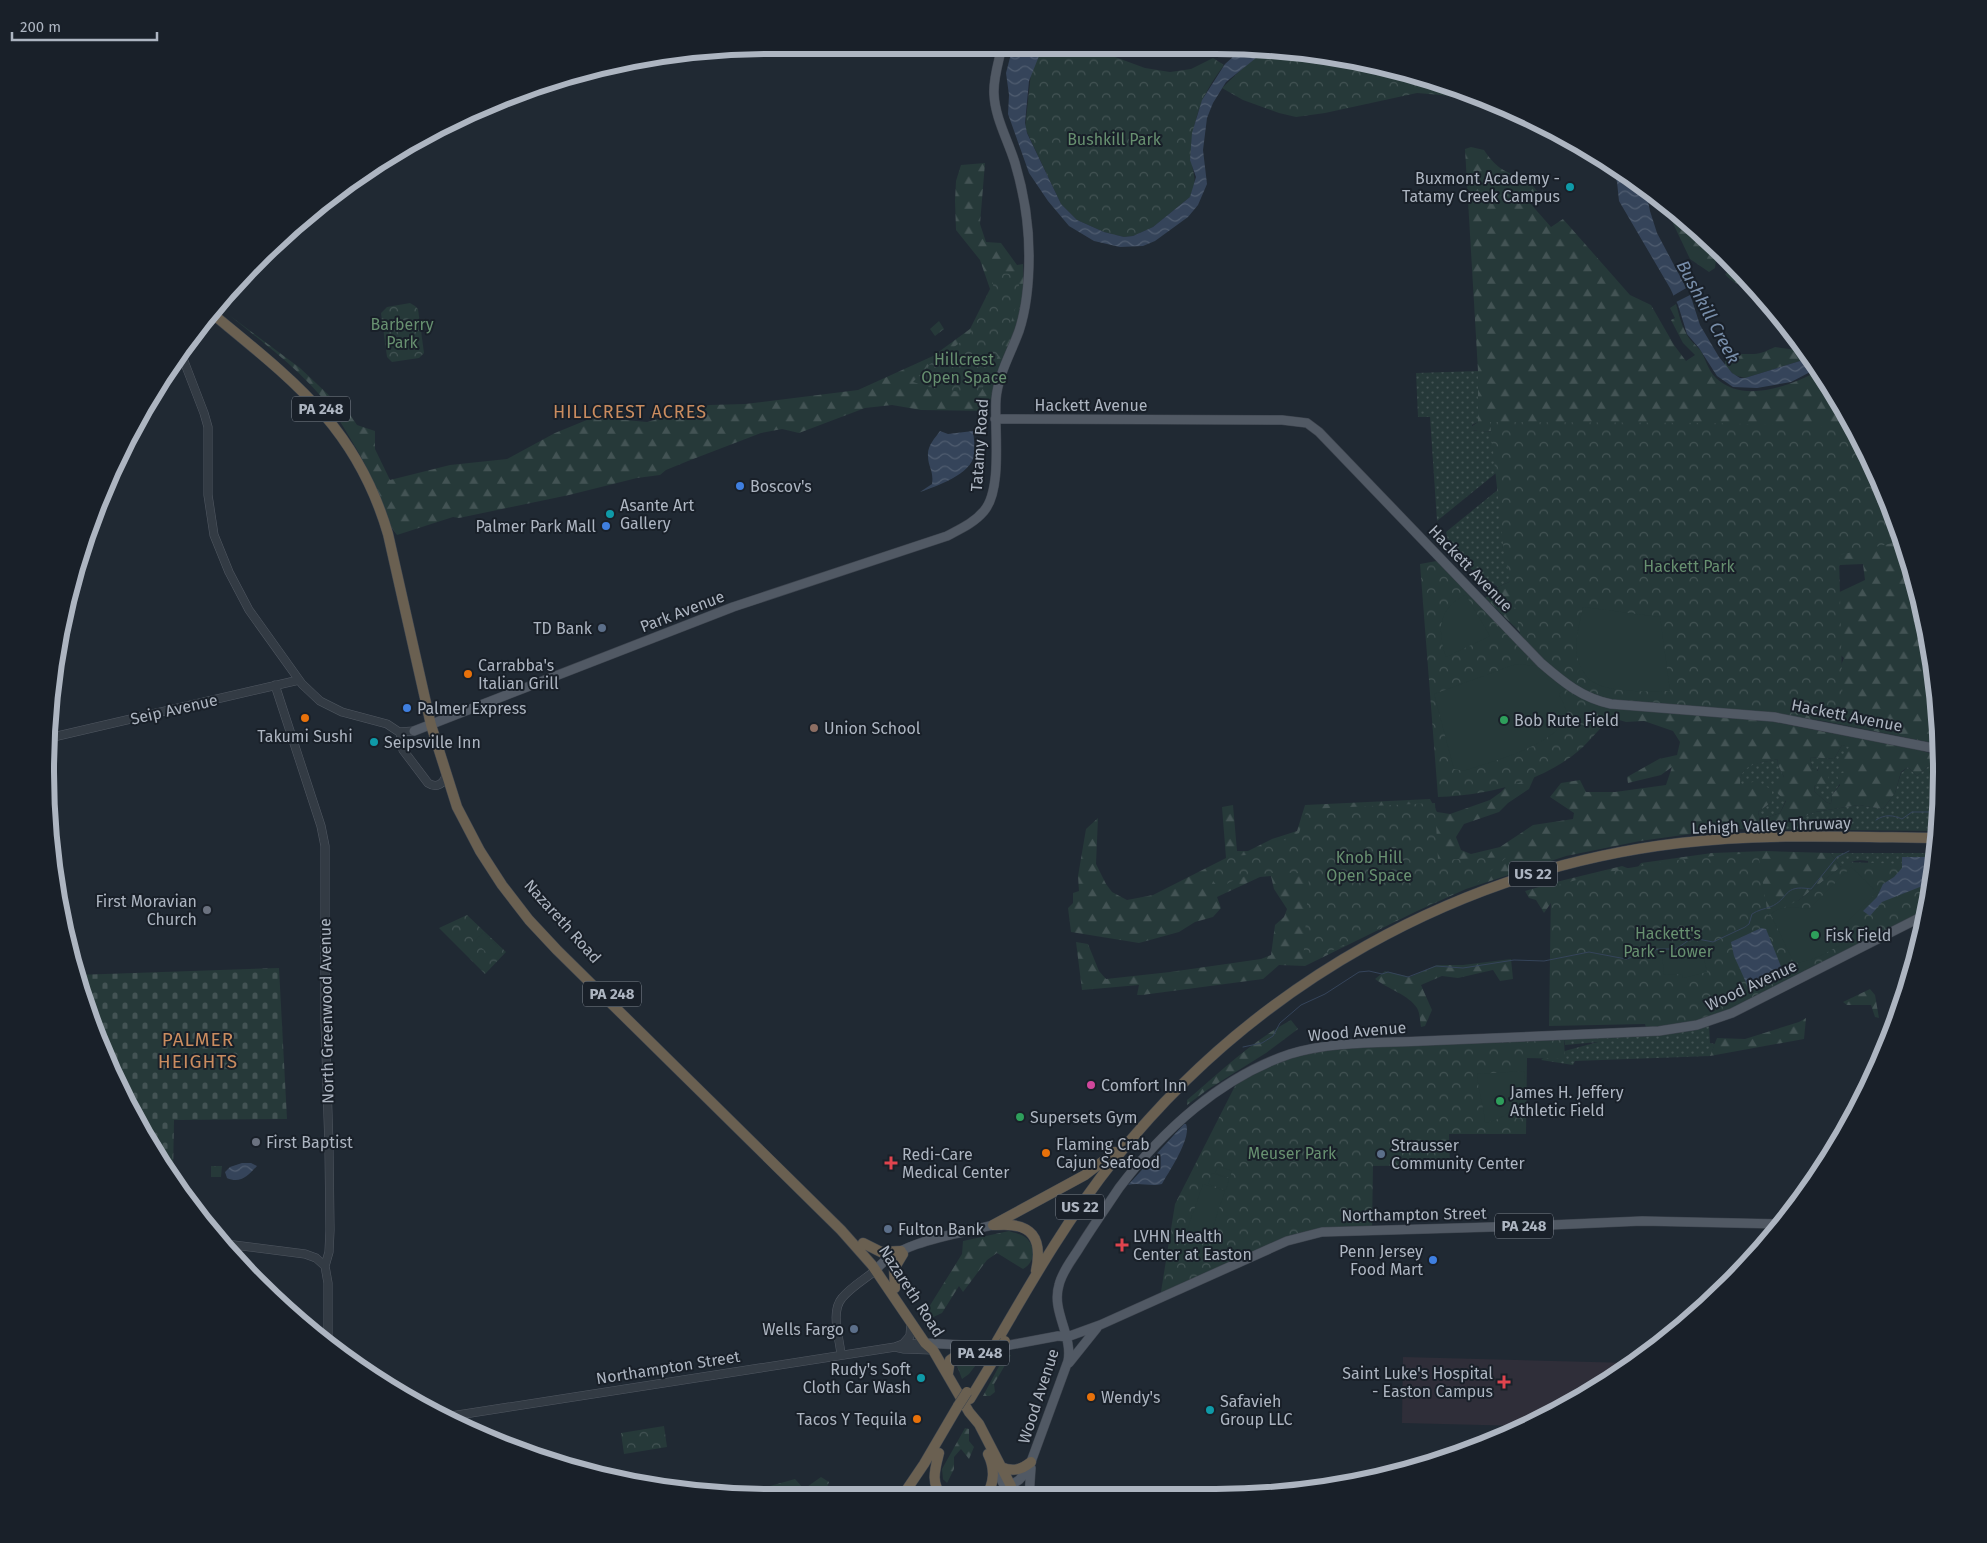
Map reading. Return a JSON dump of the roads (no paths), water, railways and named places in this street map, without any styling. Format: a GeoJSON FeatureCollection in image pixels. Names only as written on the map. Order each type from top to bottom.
{"type":"FeatureCollection","features":[{"type":"Feature","properties":{"kind":"highway","name":"Nazareth Road"},"geometry":{"type":"LineString","coordinates":[[217,317],[293,381],[325,414],[342,436],[362,468],[388,534],[445,771],[462,819],[502,885],[529,920],[577,970],[879,1268],[895,1288],[930,1345]]}},
{"type":"Feature","properties":{"kind":"highway","name":"Nazareth Road"},"geometry":{"type":"LineString","coordinates":[[435,724],[473,825],[495,863],[530,911],[575,959],[863,1243],[911,1323],[930,1345]]}},
{"type":"Feature","properties":{"kind":"highway","name":"Lehigh Valley Thruway"},"geometry":{"type":"LineString","coordinates":[[1001,1341],[1035,1279],[1081,1204],[1131,1139],[1166,1100],[1204,1062],[1248,1024],[1288,994],[1331,966],[1380,938],[1427,914],[1526,876],[1626,851],[1679,843],[1749,837],[1930,838]]}},
{"type":"Feature","properties":{"kind":"highway","name":"Lehigh Valley Thruway"},"geometry":{"type":"LineString","coordinates":[[915,1489],[939,1453],[963,1410],[969,1395],[1001,1341],[1087,1206],[1124,1156],[1171,1103],[1228,1048],[1320,979],[1381,943],[1437,916],[1502,890],[1580,866],[1632,855],[1737,844],[1929,844]]}},
{"type":"Feature","properties":{"kind":"highway"},"geometry":{"type":"LineString","coordinates":[[993,1225],[1085,1175],[1131,1139]]}},
{"type":"Feature","properties":{"kind":"highway"},"geometry":{"type":"LineString","coordinates":[[993,1225],[1025,1228],[1037,1241],[1039,1251],[1035,1279]]}},
{"type":"Feature","properties":{"kind":"highway"},"geometry":{"type":"LineString","coordinates":[[863,1243],[881,1252],[902,1253],[894,1269],[895,1288]]}},
{"type":"Feature","properties":{"kind":"highway"},"geometry":{"type":"LineString","coordinates":[[930,1345],[948,1373],[963,1410],[996,1464],[1007,1489]]}},
{"type":"Feature","properties":{"kind":"highway"},"geometry":{"type":"LineString","coordinates":[[948,1373],[950,1360],[963,1351]]}},
{"type":"Feature","properties":{"kind":"highway","name":"Lehigh Valley Thruway"},"geometry":{"type":"LineString","coordinates":[[906,1489],[963,1410]]}},
{"type":"Feature","properties":{"kind":"highway"},"geometry":{"type":"LineString","coordinates":[[937,1489],[934,1479],[939,1453]]}},
{"type":"Feature","properties":{"kind":"highway"},"geometry":{"type":"LineString","coordinates":[[996,1464],[1009,1470],[1017,1470],[1031,1462]]}},
{"type":"Feature","properties":{"kind":"highway"},"geometry":{"type":"LineString","coordinates":[[990,1489],[996,1464]]}},
{"type":"Feature","properties":{"kind":"main road","name":"Tatamy Road"},"geometry":{"type":"LineString","coordinates":[[947,536],[970,524],[984,511],[990,500],[995,477],[995,419],[998,389],[1025,311],[1029,265],[1028,227],[1021,186],[994,102],[995,76],[1000,54]]}},
{"type":"Feature","properties":{"kind":"main road","name":"Hackett Avenue"},"geometry":{"type":"LineString","coordinates":[[995,419],[1277,420],[1307,423],[1320,432],[1541,663],[1570,688],[1590,699],[1611,704],[1774,717],[1932,747]]}},
{"type":"Feature","properties":{"kind":"main road","name":"Park Avenue"},"geometry":{"type":"LineString","coordinates":[[414,731],[733,607],[947,536]]}},
{"type":"Feature","properties":{"kind":"main road","name":"Wood Avenue"},"geometry":{"type":"LineString","coordinates":[[1010,1489],[1024,1476],[1031,1462],[1066,1367],[1070,1349],[1057,1306],[1058,1286],[1066,1268],[1109,1203],[1145,1156],[1179,1121],[1221,1090],[1266,1064],[1298,1052],[1333,1046],[1659,1031],[1692,1026],[1732,1013],[1918,918]]}},
{"type":"Feature","properties":{"kind":"main road","name":"Northampton Street"},"geometry":{"type":"LineString","coordinates":[[930,1345],[999,1347],[1067,1336],[1100,1325],[1286,1241],[1322,1232],[1642,1221],[1772,1224]]}},
{"type":"Feature","properties":{"kind":"main road"},"geometry":{"type":"LineString","coordinates":[[879,1268],[920,1243],[993,1225]]}},
{"type":"Feature","properties":{"kind":"main road"},"geometry":{"type":"LineString","coordinates":[[1066,1367],[1076,1352],[1100,1325]]}},
{"type":"Feature","properties":{"kind":"main road","name":"Northampton Street"},"geometry":{"type":"LineString","coordinates":[[930,1345],[963,1351],[1000,1352],[1060,1342],[1067,1336]]}},
{"type":"Feature","properties":{"kind":"main road"},"geometry":{"type":"LineString","coordinates":[[1029,1489],[1031,1462]]}},
{"type":"Feature","properties":{"kind":"street"},"geometry":{"type":"LineString","coordinates":[[184,361],[208,427],[208,502],[217,545],[249,610],[299,680],[312,694],[329,706],[342,712],[385,723],[400,733],[414,731]]}},
{"type":"Feature","properties":{"kind":"street","name":"Seip Avenue"},"geometry":{"type":"LineString","coordinates":[[55,737],[299,680]]}},
{"type":"Feature","properties":{"kind":"street","name":"North Greenwood Avenue"},"geometry":{"type":"LineString","coordinates":[[275,685],[321,826],[325,846],[324,1019],[330,1230],[325,1266],[328,1283],[328,1335]]}},
{"type":"Feature","properties":{"kind":"street"},"geometry":{"type":"LineString","coordinates":[[407,756],[406,742],[414,731]]}},
{"type":"Feature","properties":{"kind":"street"},"geometry":{"type":"LineString","coordinates":[[400,733],[402,748],[431,785],[436,786],[442,783],[445,778],[445,771]]}},
{"type":"Feature","properties":{"kind":"street"},"geometry":{"type":"LineString","coordinates":[[232,1245],[305,1254],[316,1258],[325,1266]]}},
{"type":"Feature","properties":{"kind":"street"},"geometry":{"type":"LineString","coordinates":[[841,1355],[837,1319],[839,1303],[843,1296],[879,1268]]}},
{"type":"Feature","properties":{"kind":"street"},"geometry":{"type":"LineString","coordinates":[[903,1344],[910,1336],[911,1323]]}},
{"type":"Feature","properties":{"kind":"street","name":"Northampton Street"},"geometry":{"type":"LineString","coordinates":[[455,1415],[895,1347],[903,1344],[930,1345]]}},
{"type":"Feature","properties":{"kind":"street","name":"Northampton Street"},"geometry":{"type":"LineString","coordinates":[[895,1347],[904,1349],[930,1345]]}},
{"type":"Feature","properties":{"kind":"water"},"geometry":{"type":"Polygon","coordinates":[[[1011,54],[1040,54],[1029,81],[1025,123],[1027,133],[1061,204],[1077,220],[1104,232],[1124,237],[1133,236],[1153,227],[1190,197],[1196,177],[1190,160],[1192,133],[1202,100],[1225,64],[1235,55],[1263,55],[1256,58],[1226,82],[1213,103],[1207,118],[1203,150],[1207,184],[1198,205],[1188,217],[1155,241],[1143,246],[1120,247],[1094,241],[1069,226],[1048,201],[1029,173],[1008,114],[1009,95],[1006,73],[1011,54]]]}},
{"type":"Feature","properties":{"kind":"water"},"geometry":{"type":"Polygon","coordinates":[[[1614,175],[1647,199],[1657,233],[1691,297],[1700,325],[1719,357],[1732,373],[1740,378],[1745,378],[1802,359],[1811,372],[1791,382],[1757,388],[1733,387],[1717,376],[1699,348],[1687,334],[1678,305],[1670,288],[1619,201],[1617,182],[1614,175]]]}},
{"type":"Feature","properties":{"kind":"water"},"geometry":{"type":"Polygon","coordinates":[[[940,431],[948,434],[973,431],[974,455],[972,462],[952,479],[920,492],[932,484],[928,452],[940,431]]]}},
{"type":"Feature","properties":{"kind":"water"},"geometry":{"type":"Polygon","coordinates":[[[1902,857],[1928,857],[1923,886],[1882,902],[1870,916],[1863,911],[1877,897],[1883,884],[1894,877],[1902,868],[1902,857]]]}},
{"type":"Feature","properties":{"kind":"water"},"geometry":{"type":"Polygon","coordinates":[[[1761,928],[1766,929],[1784,974],[1757,988],[1749,989],[1734,956],[1731,942],[1761,928]]]}},
{"type":"Feature","properties":{"kind":"water"},"geometry":{"type":"Polygon","coordinates":[[[1186,1124],[1187,1130],[1183,1146],[1162,1184],[1128,1185],[1186,1124]]]}},
{"type":"Feature","properties":{"kind":"water"},"geometry":{"type":"Polygon","coordinates":[[[242,1163],[251,1163],[257,1166],[244,1178],[232,1180],[227,1178],[225,1172],[230,1167],[242,1163]]]}},
{"type":"Feature","properties":{"kind":"waterway"},"geometry":{"type":"LineString","coordinates":[[1876,820],[1889,816],[1902,819],[1912,812],[1932,812]]}},
{"type":"Feature","properties":{"kind":"waterway"},"geometry":{"type":"LineString","coordinates":[[1243,1047],[1262,1043],[1273,1036],[1280,1023],[1301,1005],[1325,994],[1359,972],[1369,971],[1382,974],[1388,972],[1408,977],[1436,966],[1463,968],[1514,960],[1544,961],[1589,952],[1626,959],[1659,949],[1676,949],[1689,940],[1698,939],[1713,942],[1745,927],[1749,924],[1752,914],[1776,904],[1791,890],[1811,889],[1837,857],[1849,851]]}},
{"type":"Feature","properties":{"kind":"place","name":"Buxmont Academy - Tatamy Creek Campus"},"geometry":{"type":"Point","coordinates":[1570,187]}},
{"type":"Feature","properties":{"kind":"place","name":"Boscov's"},"geometry":{"type":"Point","coordinates":[740,486]}},
{"type":"Feature","properties":{"kind":"place","name":"Asante Art Gallery"},"geometry":{"type":"Point","coordinates":[610,514]}},
{"type":"Feature","properties":{"kind":"place","name":"Palmer Park Mall"},"geometry":{"type":"Point","coordinates":[606,526]}},
{"type":"Feature","properties":{"kind":"place","name":"TD Bank"},"geometry":{"type":"Point","coordinates":[602,628]}},
{"type":"Feature","properties":{"kind":"place","name":"Carrabba's Italian Grill"},"geometry":{"type":"Point","coordinates":[468,674]}},
{"type":"Feature","properties":{"kind":"place","name":"Palmer Express"},"geometry":{"type":"Point","coordinates":[407,708]}},
{"type":"Feature","properties":{"kind":"place","name":"Takumi Sushi"},"geometry":{"type":"Point","coordinates":[305,718]}},
{"type":"Feature","properties":{"kind":"place","name":"Bob Rute Field"},"geometry":{"type":"Point","coordinates":[1504,720]}},
{"type":"Feature","properties":{"kind":"place","name":"Union School"},"geometry":{"type":"Point","coordinates":[814,728]}},
{"type":"Feature","properties":{"kind":"place","name":"Seipsville Inn"},"geometry":{"type":"Point","coordinates":[374,742]}},
{"type":"Feature","properties":{"kind":"place","name":"First Moravian Church"},"geometry":{"type":"Point","coordinates":[207,910]}},
{"type":"Feature","properties":{"kind":"place","name":"Fisk Field"},"geometry":{"type":"Point","coordinates":[1815,935]}},
{"type":"Feature","properties":{"kind":"place","name":"Comfort Inn"},"geometry":{"type":"Point","coordinates":[1091,1085]}},
{"type":"Feature","properties":{"kind":"place","name":"James H. Jeffery Athletic Field"},"geometry":{"type":"Point","coordinates":[1500,1101]}},
{"type":"Feature","properties":{"kind":"place","name":"Supersets Gym"},"geometry":{"type":"Point","coordinates":[1020,1117]}},
{"type":"Feature","properties":{"kind":"place","name":"First Baptist"},"geometry":{"type":"Point","coordinates":[256,1142]}},
{"type":"Feature","properties":{"kind":"place","name":"Flaming Crab Cajun Seafood"},"geometry":{"type":"Point","coordinates":[1046,1153]}},
{"type":"Feature","properties":{"kind":"place","name":"Strausser Community Center"},"geometry":{"type":"Point","coordinates":[1381,1154]}},
{"type":"Feature","properties":{"kind":"place","name":"Redi-Care Medical Center"},"geometry":{"type":"Point","coordinates":[891,1163]}},
{"type":"Feature","properties":{"kind":"place","name":"Fulton Bank"},"geometry":{"type":"Point","coordinates":[888,1229]}},
{"type":"Feature","properties":{"kind":"place","name":"LVHN Health Center at Easton"},"geometry":{"type":"Point","coordinates":[1122,1245]}},
{"type":"Feature","properties":{"kind":"place","name":"Penn Jersey Food Mart"},"geometry":{"type":"Point","coordinates":[1433,1260]}},
{"type":"Feature","properties":{"kind":"place","name":"Wells Fargo"},"geometry":{"type":"Point","coordinates":[854,1329]}},
{"type":"Feature","properties":{"kind":"place","name":"Rudy's Soft Cloth Car Wash"},"geometry":{"type":"Point","coordinates":[921,1378]}},
{"type":"Feature","properties":{"kind":"place","name":"Saint Luke's Hospital - Easton Campus"},"geometry":{"type":"Point","coordinates":[1504,1382]}},
{"type":"Feature","properties":{"kind":"place","name":"Wendy's"},"geometry":{"type":"Point","coordinates":[1091,1397]}},
{"type":"Feature","properties":{"kind":"place","name":"Safavieh Group LLC"},"geometry":{"type":"Point","coordinates":[1210,1410]}},
{"type":"Feature","properties":{"kind":"place","name":"Tacos Y Tequila"},"geometry":{"type":"Point","coordinates":[917,1419]}},
{"type":"Feature","properties":{"kind":"district","name":"HILLCREST ACRES"},"geometry":{"type":"Point","coordinates":[630,412]}},
{"type":"Feature","properties":{"kind":"district","name":"PALMER HEIGHTS"},"geometry":{"type":"Point","coordinates":[198,1050]}},
{"type":"Feature","properties":{"kind":"park label","name":"Bushkill Park"},"geometry":{"type":"Point","coordinates":[1114,139]}},
{"type":"Feature","properties":{"kind":"park label","name":"Barberry Park"},"geometry":{"type":"Point","coordinates":[402,333]}},
{"type":"Feature","properties":{"kind":"park label","name":"Hillcrest Open Space"},"geometry":{"type":"Point","coordinates":[964,368]}},
{"type":"Feature","properties":{"kind":"park label","name":"Hackett Park"},"geometry":{"type":"Point","coordinates":[1689,566]}},
{"type":"Feature","properties":{"kind":"park label","name":"Knob Hill Open Space"},"geometry":{"type":"Point","coordinates":[1369,866]}},
{"type":"Feature","properties":{"kind":"park label","name":"Hackett's Park - Lower"},"geometry":{"type":"Point","coordinates":[1668,942]}},
{"type":"Feature","properties":{"kind":"park label","name":"Meuser Park"},"geometry":{"type":"Point","coordinates":[1292,1153]}},
{"type":"Feature","properties":{"kind":"water label","name":"Bushkill Creek"},"geometry":{"type":"Point","coordinates":[1708,312]}}]}
